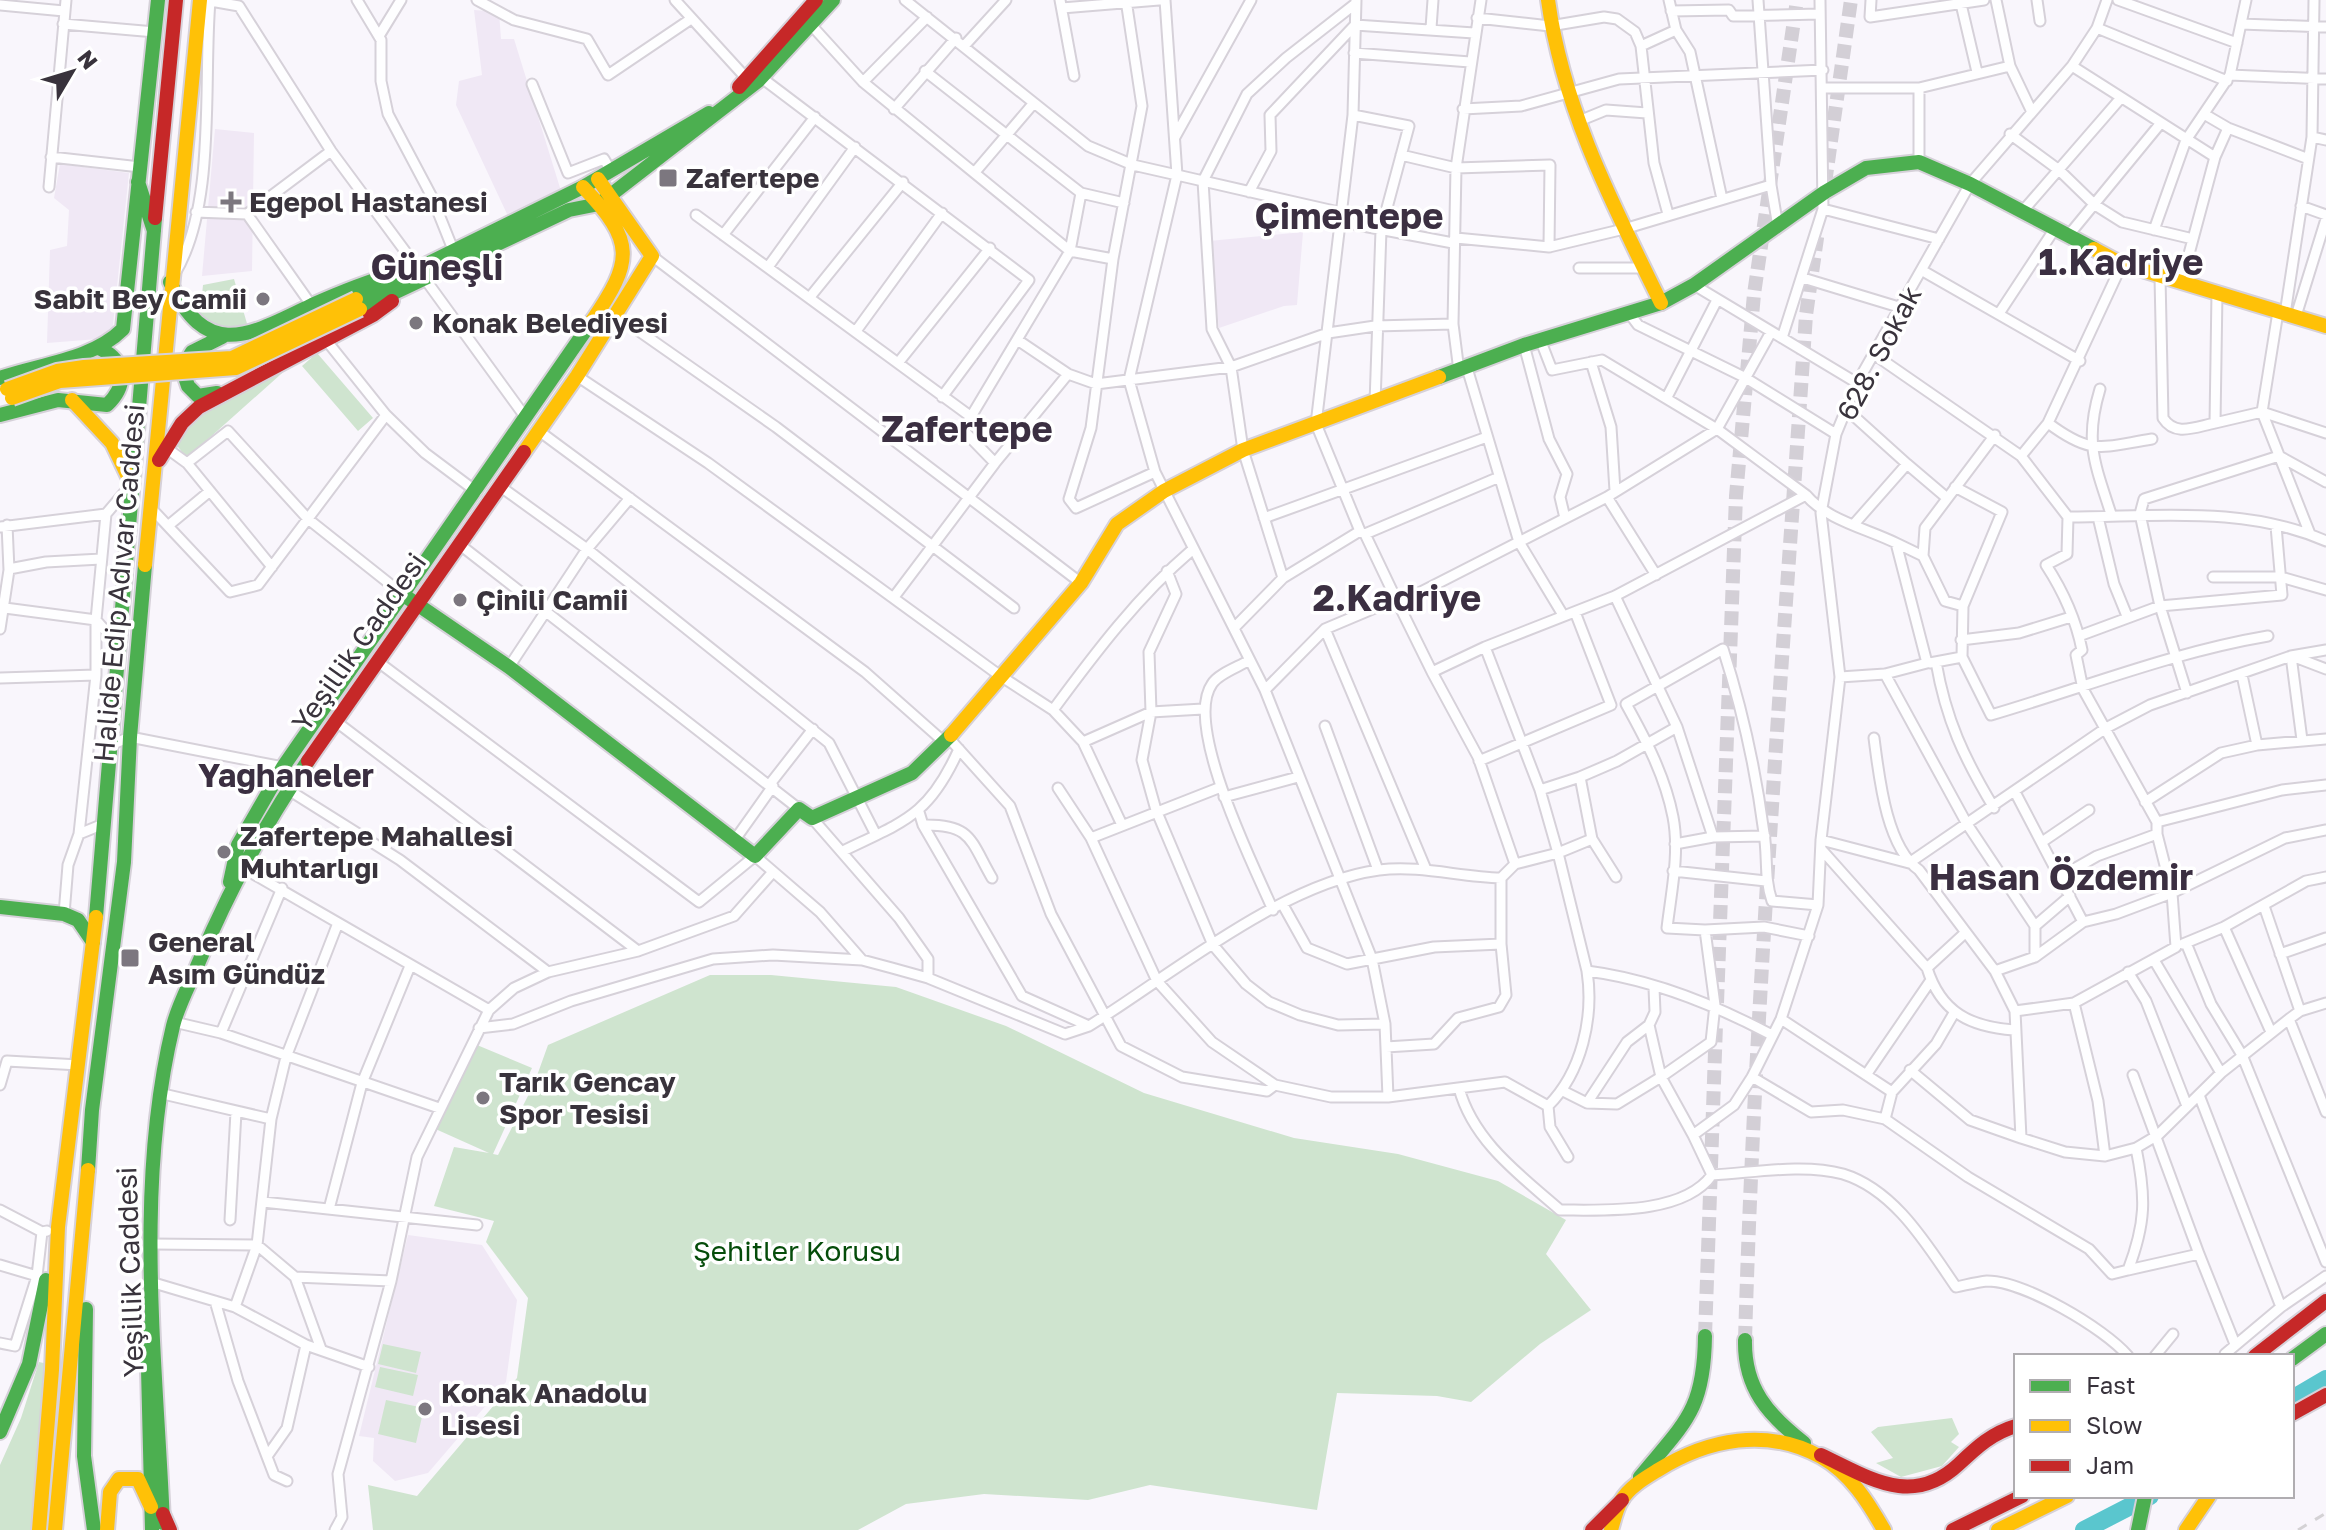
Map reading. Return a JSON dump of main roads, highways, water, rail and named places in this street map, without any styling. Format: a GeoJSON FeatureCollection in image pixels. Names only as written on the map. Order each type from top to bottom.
{"type":"FeatureCollection","features":[{"type":"Feature","properties":{"kind":"main road"},"geometry":{"type":"LineString","coordinates":[[3,387],[26,366],[101,349],[116,340],[126,316],[158,0]]}},
{"type":"Feature","properties":{"kind":"main road","name":"Halide Edip Adıvar Caddesi"},"geometry":{"type":"LineString","coordinates":[[58,1227],[93,942],[137,408],[156,237],[176,0]]}},
{"type":"Feature","properties":{"kind":"main road","name":"Halide Edip Adıvar Caddesi"},"geometry":{"type":"LineString","coordinates":[[88,1170],[92,1110],[124,862],[130,737],[167,308],[205,0]]}},
{"type":"Feature","properties":{"kind":"main road"},"geometry":{"type":"LineString","coordinates":[[3,387],[84,367],[232,358],[569,210],[606,200],[715,119],[813,27],[833,0]]}},
{"type":"Feature","properties":{"kind":"main road"},"geometry":{"type":"LineString","coordinates":[[1548,0],[1550,26],[1567,95],[1624,229],[1661,303]]}},
{"type":"Feature","properties":{"kind":"main road"},"geometry":{"type":"LineString","coordinates":[[154,471],[165,447],[199,407],[373,315],[454,252],[605,175],[714,110],[755,79],[809,3]]}},
{"type":"Feature","properties":{"kind":"main road"},"geometry":{"type":"LineString","coordinates":[[405,596],[509,667],[755,856],[806,813],[858,796],[912,773],[931,758],[1081,583],[1117,524],[1164,491],[1243,450],[1540,339],[1661,303],[1694,285],[1825,192],[1866,168],[1919,162],[1970,184],[2122,264],[2326,326]]}},
{"type":"Feature","properties":{"kind":"main road"},"geometry":{"type":"LineString","coordinates":[[139,175],[156,237]]}},
{"type":"Feature","properties":{"kind":"main road","name":"Yeşillik Caddesi"},"geometry":{"type":"LineString","coordinates":[[157,1511],[145,1245],[146,1166],[156,1091],[173,1009],[193,958],[229,884],[238,845],[283,767],[477,492],[625,266],[622,237],[606,200],[605,175]]}},
{"type":"Feature","properties":{"kind":"main road","name":"Yeşillik Caddesi"},"geometry":{"type":"LineString","coordinates":[[157,1511],[152,1167],[159,1093],[174,1022],[213,928],[287,789],[501,487],[577,376],[652,256],[606,200],[583,187]]}},
{"type":"Feature","properties":{"kind":"main road"},"geometry":{"type":"LineString","coordinates":[[230,390],[198,396],[184,379],[188,352],[222,337],[246,335],[270,327],[364,282],[418,278]]}},
{"type":"Feature","properties":{"kind":"main road"},"geometry":{"type":"LineString","coordinates":[[170,281],[181,303],[203,327]]}},
{"type":"Feature","properties":{"kind":"main road"},"geometry":{"type":"LineString","coordinates":[[148,320],[158,308],[167,308],[222,337]]}},
{"type":"Feature","properties":{"kind":"main road"},"geometry":{"type":"LineString","coordinates":[[101,349],[112,353],[122,367],[121,390],[107,405]]}},
{"type":"Feature","properties":{"kind":"main road"},"geometry":{"type":"LineString","coordinates":[[0,415],[36,403],[71,400],[137,408],[148,406],[160,395]]}},
{"type":"Feature","properties":{"kind":"main road"},"geometry":{"type":"LineString","coordinates":[[71,400],[112,443],[131,484]]}},
{"type":"Feature","properties":{"kind":"main road"},"geometry":{"type":"LineString","coordinates":[[283,767],[287,789]]}},
{"type":"Feature","properties":{"kind":"main road"},"geometry":{"type":"LineString","coordinates":[[0,909],[64,914],[78,920],[93,942]]}},
{"type":"Feature","properties":{"kind":"main road"},"geometry":{"type":"LineString","coordinates":[[55,1530],[88,1170]]}},
{"type":"Feature","properties":{"kind":"main road"},"geometry":{"type":"LineString","coordinates":[[88,1170],[84,1456],[94,1530]]}},
{"type":"Feature","properties":{"kind":"main road"},"geometry":{"type":"LineString","coordinates":[[0,1432],[29,1364],[58,1227]]}},
{"type":"Feature","properties":{"kind":"main road"},"geometry":{"type":"LineString","coordinates":[[39,1530],[52,1370],[58,1227]]}},
{"type":"Feature","properties":{"kind":"main road"},"geometry":{"type":"LineString","coordinates":[[2258,1354],[2326,1301]]}},
{"type":"Feature","properties":{"kind":"main road"},"geometry":{"type":"LineString","coordinates":[[2294,1358],[2326,1334]]}},
{"type":"Feature","properties":{"kind":"main road"},"geometry":{"type":"LineString","coordinates":[[1611,1530],[1622,1500],[1661,1449],[1685,1428],[1699,1405],[1706,1376],[1705,1336]]}},
{"type":"Feature","properties":{"kind":"main road"},"geometry":{"type":"LineString","coordinates":[[1745,1340],[1744,1369],[1753,1394],[1771,1418],[1821,1455],[1868,1500],[1884,1529]]}},
{"type":"Feature","properties":{"kind":"main road"},"geometry":{"type":"LineString","coordinates":[[2294,1413],[2326,1395]]}},
{"type":"Feature","properties":{"kind":"main road"},"geometry":{"type":"LineString","coordinates":[[1592,1530],[1659,1468],[1698,1447],[1741,1438],[1774,1439],[1881,1481],[1923,1490],[1940,1482],[1989,1436],[2014,1427]]}},
{"type":"Feature","properties":{"kind":"main road"},"geometry":{"type":"LineString","coordinates":[[107,1530],[108,1495],[119,1479],[126,1476],[138,1479],[170,1530]]}},
{"type":"Feature","properties":{"kind":"main road"},"geometry":{"type":"LineString","coordinates":[[1953,1530],[2018,1498]]}},
{"type":"Feature","properties":{"kind":"main road"},"geometry":{"type":"LineString","coordinates":[[1998,1530],[2063,1498]]}},
{"type":"Feature","properties":{"kind":"main road"},"geometry":{"type":"LineString","coordinates":[[2138,1530],[2145,1498]]}},
{"type":"Feature","properties":{"kind":"main road"},"geometry":{"type":"LineString","coordinates":[[2186,1530],[2208,1498]]}},
{"type":"Feature","properties":{"kind":"main road"},"geometry":{"type":"LineString","coordinates":[[152,1530],[157,1511]]}},
{"type":"Feature","properties":{"kind":"main road"},"geometry":{"type":"LineString","coordinates":[[157,1511],[164,1530]]}},
{"type":"Feature","properties":{"kind":"waterway"},"geometry":{"type":"LineString","coordinates":[[2294,1398],[2326,1379]]}},
{"type":"Feature","properties":{"kind":"waterway"},"geometry":{"type":"LineString","coordinates":[[2084,1530],[2146,1498]]}},
{"type":"Feature","properties":{"kind":"tunnel"},"geometry":{"type":"LineString","coordinates":[[1717,1003],[1736,496],[1754,294],[1797,0]]}},
{"type":"Feature","properties":{"kind":"tunnel"},"geometry":{"type":"LineString","coordinates":[[1825,183],[1851,0]]}},
{"type":"Feature","properties":{"kind":"tunnel"},"geometry":{"type":"LineString","coordinates":[[1745,1340],[1771,827],[1806,315],[1818,231]]}},
{"type":"Feature","properties":{"kind":"tunnel"},"geometry":{"type":"LineString","coordinates":[[1705,1336],[1716,1024]]}},
{"type":"Feature","properties":{"kind":"railway"},"geometry":{"type":"LineString","coordinates":[[2298,1530],[2326,1513]]}},
{"type":"Feature","properties":{"kind":"place","name":"Zafertepe"},"geometry":{"type":"Point","coordinates":[668,178]}},
{"type":"Feature","properties":{"kind":"place","name":"Egepol Hastanesi"},"geometry":{"type":"Point","coordinates":[231,202]}},
{"type":"Feature","properties":{"kind":"place","name":"Sabit Bey Camii"},"geometry":{"type":"Point","coordinates":[263,299]}},
{"type":"Feature","properties":{"kind":"place","name":"Konak Belediyesi"},"geometry":{"type":"Point","coordinates":[416,323]}},
{"type":"Feature","properties":{"kind":"place","name":"Çinili Camii"},"geometry":{"type":"Point","coordinates":[460,600]}},
{"type":"Feature","properties":{"kind":"place","name":"Zafertepe Mahallesi Muhtarlığı"},"geometry":{"type":"Point","coordinates":[224,852]}},
{"type":"Feature","properties":{"kind":"place","name":"General Asım Gündüz"},"geometry":{"type":"Point","coordinates":[130,958]}},
{"type":"Feature","properties":{"kind":"place","name":"Tarık Gencay Spor Tesisi"},"geometry":{"type":"Point","coordinates":[483,1098]}},
{"type":"Feature","properties":{"kind":"place","name":"Konak Anadolu Lisesi"},"geometry":{"type":"Point","coordinates":[425,1409]}},
{"type":"Feature","properties":{"kind":"district","name":"Çimentepe"},"geometry":{"type":"Point","coordinates":[1349,216]}},
{"type":"Feature","properties":{"kind":"district","name":"1.Kadriye"},"geometry":{"type":"Point","coordinates":[2121,262]}},
{"type":"Feature","properties":{"kind":"district","name":"Güneşli"},"geometry":{"type":"Point","coordinates":[437,267]}},
{"type":"Feature","properties":{"kind":"district","name":"Zafertepe"},"geometry":{"type":"Point","coordinates":[967,429]}},
{"type":"Feature","properties":{"kind":"district","name":"2.Kadriye"},"geometry":{"type":"Point","coordinates":[1397,598]}},
{"type":"Feature","properties":{"kind":"district","name":"Yağhaneler"},"geometry":{"type":"Point","coordinates":[286,776]}},
{"type":"Feature","properties":{"kind":"district","name":"Hasan Özdemir"},"geometry":{"type":"Point","coordinates":[2061,877]}},
{"type":"Feature","properties":{"kind":"park label","name":"Şehitler Korusu"},"geometry":{"type":"Point","coordinates":[797,1251]}}]}
